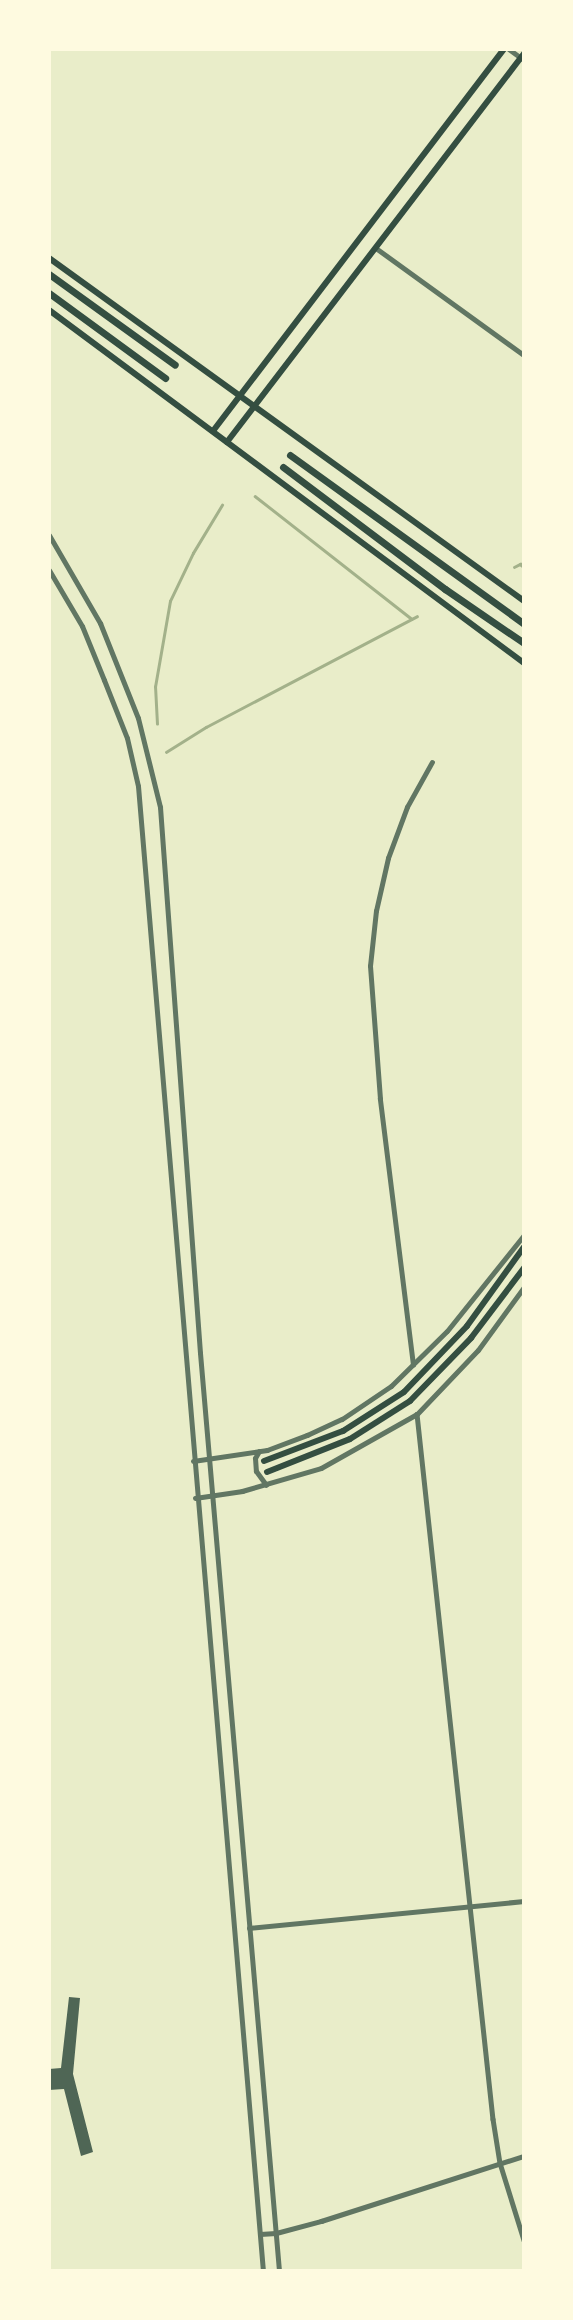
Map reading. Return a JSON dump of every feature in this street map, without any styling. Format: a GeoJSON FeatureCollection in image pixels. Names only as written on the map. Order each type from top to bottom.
{"type":"FeatureCollection","features":[{"type":"Feature","properties":{"kind":"main road"},"geometry":{"type":"LineString","coordinates":[[213,431],[507,49]]}},
{"type":"Feature","properties":{"kind":"main road"},"geometry":{"type":"LineString","coordinates":[[227,442],[523,57]]}},
{"type":"Feature","properties":{"kind":"main road"},"geometry":{"type":"LineString","coordinates":[[49,258],[522,598]]}},
{"type":"Feature","properties":{"kind":"main road"},"geometry":{"type":"LineString","coordinates":[[49,274],[175,365]]}},
{"type":"Feature","properties":{"kind":"main road"},"geometry":{"type":"LineString","coordinates":[[49,293],[165,378]]}},
{"type":"Feature","properties":{"kind":"main road"},"geometry":{"type":"LineString","coordinates":[[49,310],[524,663]]}},
{"type":"Feature","properties":{"kind":"main road"},"geometry":{"type":"LineString","coordinates":[[290,455],[524,624]]}},
{"type":"Feature","properties":{"kind":"main road"},"geometry":{"type":"LineString","coordinates":[[283,467],[445,589],[524,643]]}},
{"type":"Feature","properties":{"kind":"main road"},"geometry":{"type":"LineString","coordinates":[[264,1461],[343,1431],[404,1392],[467,1326],[524,1248]]}},
{"type":"Feature","properties":{"kind":"main road"},"geometry":{"type":"LineString","coordinates":[[267,1472],[350,1439],[410,1401],[471,1338],[524,1268]]}},
{"type":"Feature","properties":{"kind":"street"},"geometry":{"type":"LineString","coordinates":[[507,49],[523,57]]}},
{"type":"Feature","properties":{"kind":"street"},"geometry":{"type":"LineString","coordinates":[[376,248],[524,355]]}},
{"type":"Feature","properties":{"kind":"street"},"geometry":{"type":"LineString","coordinates":[[49,535],[100,623],[138,718],[160,807],[212,1496],[279,2271]]}},
{"type":"Feature","properties":{"kind":"street"},"geometry":{"type":"LineString","coordinates":[[49,570],[82,626],[100,669],[127,738],[138,786],[195,1497],[263,2271]]}},
{"type":"Feature","properties":{"kind":"street"},"geometry":{"type":"LineString","coordinates":[[413,1366],[380,1100],[370,966],[376,911],[388,858],[407,807],[432,762]]}},
{"type":"Feature","properties":{"kind":"street"},"geometry":{"type":"LineString","coordinates":[[193,1461],[259,1451],[342,1419],[391,1386],[447,1331],[524,1235]]}},
{"type":"Feature","properties":{"kind":"street"},"geometry":{"type":"LineString","coordinates":[[195,1497],[266,1485],[321,1468],[417,1414],[478,1350],[524,1287]]}},
{"type":"Feature","properties":{"kind":"street"},"geometry":{"type":"LineString","coordinates":[[417,1414],[500,2163],[524,2240]]}},
{"type":"Feature","properties":{"kind":"street"},"geometry":{"type":"LineString","coordinates":[[259,1451],[255,1458],[256,1471],[266,1485]]}},
{"type":"Feature","properties":{"kind":"street"},"geometry":{"type":"LineString","coordinates":[[233,1930],[524,1901]]}},
{"type":"Feature","properties":{"kind":"street"},"geometry":{"type":"LineString","coordinates":[[260,2234],[276,2233],[422,2190],[524,2156]]}},
{"type":"Feature","properties":{"kind":"building"},"geometry":{"type":"Polygon","coordinates":[[[69,1997],[80,1998],[73,2074],[93,2152],[81,2156],[64,2089],[49,2090],[49,2069],[61,2068],[69,1997]]]}},
{"type":"Feature","properties":{"kind":"waterway"},"geometry":{"type":"LineString","coordinates":[[255,496],[412,619]]}},
{"type":"Feature","properties":{"kind":"waterway"},"geometry":{"type":"LineString","coordinates":[[157,724],[155,687],[170,601],[193,553],[222,505]]}},
{"type":"Feature","properties":{"kind":"waterway"},"geometry":{"type":"LineString","coordinates":[[514,567],[520,564],[524,567]]}},
{"type":"Feature","properties":{"kind":"waterway"},"geometry":{"type":"LineString","coordinates":[[166,752],[206,727],[417,616]]}}]}
